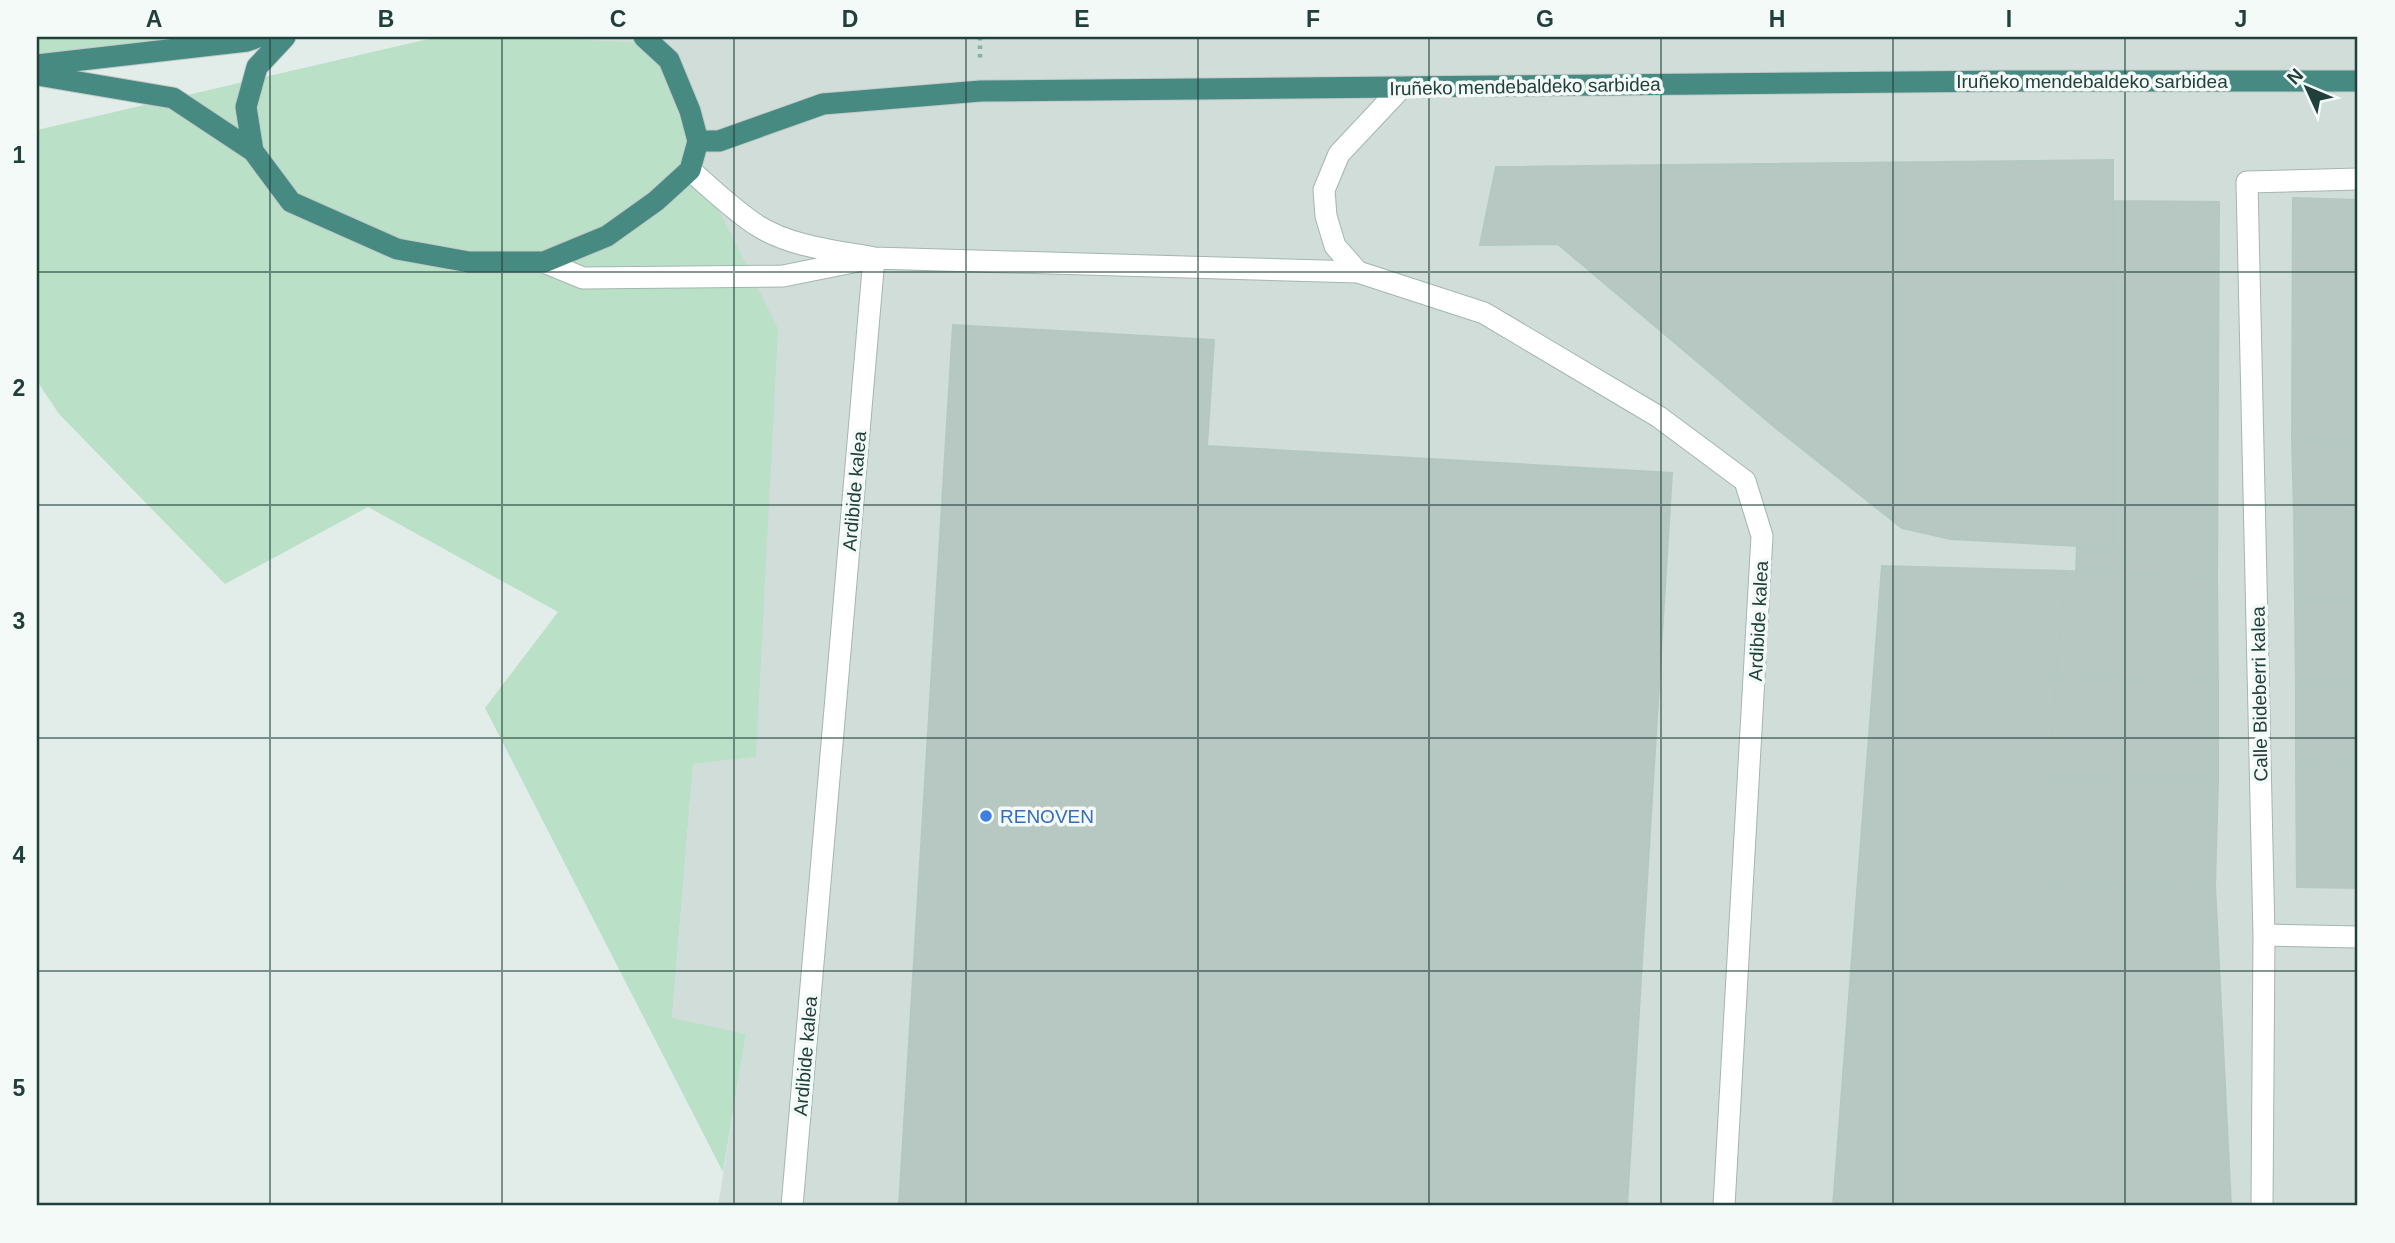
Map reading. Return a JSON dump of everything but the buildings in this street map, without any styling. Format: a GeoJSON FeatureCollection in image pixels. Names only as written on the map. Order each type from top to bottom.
{"type":"FeatureCollection","features":[{"type":"Feature","properties":{"kind":"highway"},"geometry":{"type":"LineString","coordinates":[[37,65],[258,37]]}},
{"type":"Feature","properties":{"kind":"highway"},"geometry":{"type":"LineString","coordinates":[[253,151],[246,107],[257,67],[285,37]]}},
{"type":"Feature","properties":{"kind":"highway"},"geometry":{"type":"LineString","coordinates":[[37,75],[173,98],[253,151],[291,202],[397,249],[468,262],[544,262],[607,236],[656,201],[690,170],[698,141],[690,111],[670,60],[644,37]]}},
{"type":"Feature","properties":{"kind":"highway","name":"Iruñeko mendebaldeko sarbidea"},"geometry":{"type":"LineString","coordinates":[[698,141],[719,141],[823,104],[981,91],[2009,81],[2358,82]]}},
{"type":"Feature","properties":{"kind":"street"},"geometry":{"type":"LineString","coordinates":[[1358,272],[1335,246],[1326,216],[1324,190],[1339,154],[1402,87]]}},
{"type":"Feature","properties":{"kind":"street"},"geometry":{"type":"LineString","coordinates":[[690,170],[722,200],[760,227],[799,243],[874,258]]}},
{"type":"Feature","properties":{"kind":"street","name":"Calle Bideberri kalea"},"geometry":{"type":"LineString","coordinates":[[2262,1206],[2264,935],[2248,182],[2358,179]]}},
{"type":"Feature","properties":{"kind":"street"},"geometry":{"type":"LineString","coordinates":[[544,262],[583,278],[783,276],[874,258]]}},
{"type":"Feature","properties":{"kind":"street","name":"Ardibide kalea"},"geometry":{"type":"LineString","coordinates":[[792,1206],[874,258],[1358,272],[1484,313],[1659,417],[1745,481],[1762,536],[1724,1206]]}},
{"type":"Feature","properties":{"kind":"street"},"geometry":{"type":"LineString","coordinates":[[2264,935],[2358,937]]}},
{"type":"Feature","properties":{"kind":"shaded area"},"geometry":{"type":"Polygon","coordinates":[[[450,37],[2358,37],[2358,1206],[718,1206],[746,1034],[672,1019],[693,764],[756,757],[450,37]]]}},
{"type":"Feature","properties":{"kind":"green space"},"geometry":{"type":"Polygon","coordinates":[[[37,37],[186,37],[37,56],[37,37]]]}},
{"type":"Feature","properties":{"kind":"green space"},"geometry":{"type":"Polygon","coordinates":[[[437,37],[513,37],[650,43],[706,184],[778,329],[756,757],[693,764],[672,1018],[746,1034],[723,1172],[485,708],[558,612],[368,507],[225,584],[59,414],[37,381],[37,130],[437,37]]]}},
{"type":"Feature","properties":{"kind":"place","name":"RENOVEN"},"geometry":{"type":"Point","coordinates":[986,816]}}]}
